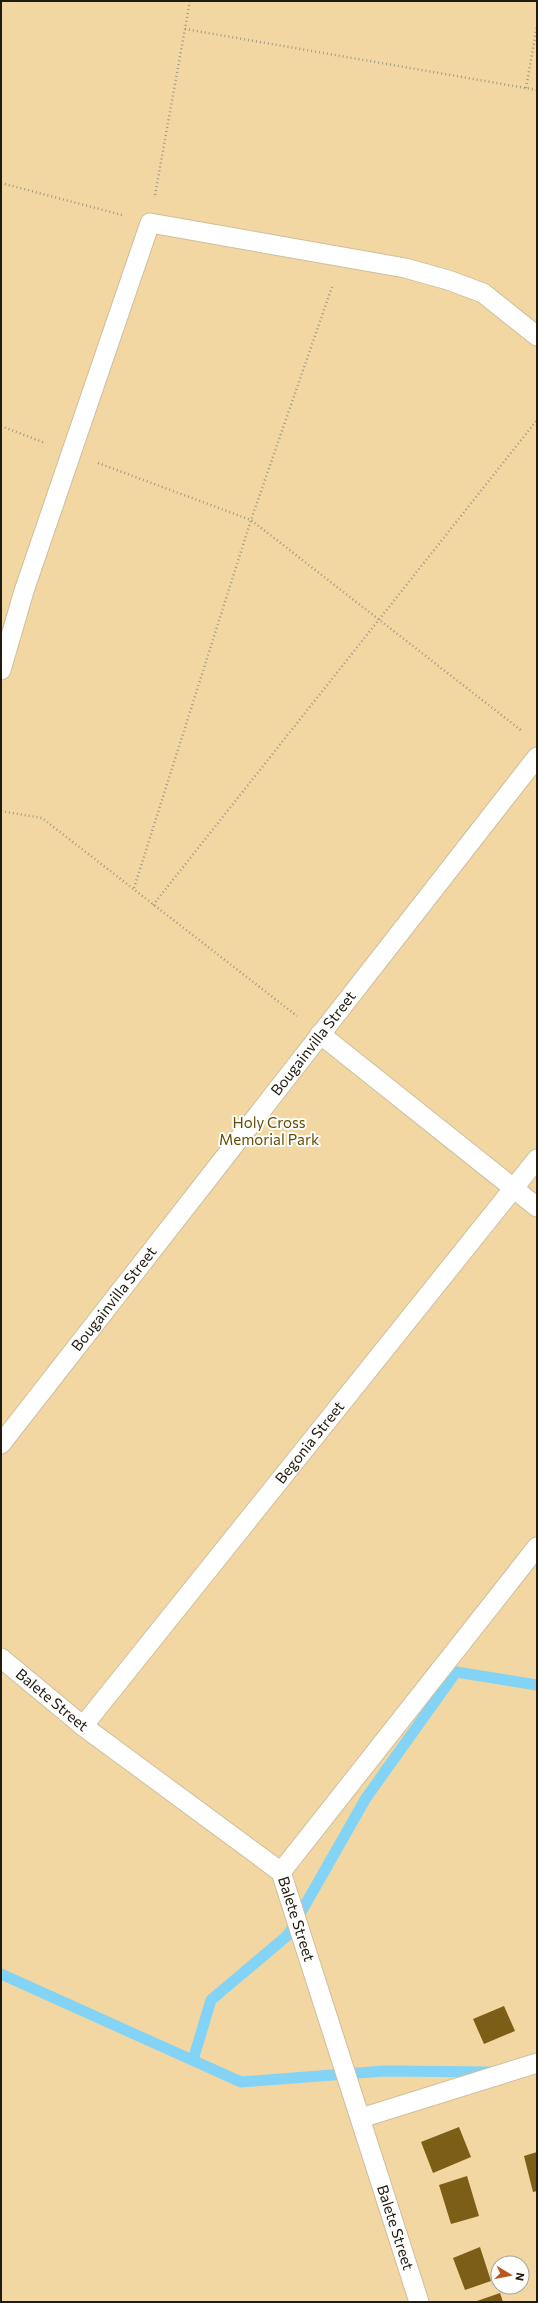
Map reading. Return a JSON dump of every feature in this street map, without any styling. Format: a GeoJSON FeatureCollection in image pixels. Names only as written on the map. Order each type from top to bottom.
{"type":"FeatureCollection","features":[{"type":"Feature","properties":{"kind":"lane"},"geometry":{"type":"LineString","coordinates":[[1,670],[24,591],[150,223],[405,268],[448,280],[483,293],[537,336]]}},
{"type":"Feature","properties":{"kind":"lane","name":"Bougainvilla Street"},"geometry":{"type":"LineString","coordinates":[[1,1444],[537,757]]}},
{"type":"Feature","properties":{"kind":"lane"},"geometry":{"type":"LineString","coordinates":[[320,1034],[537,1207]]}},
{"type":"Feature","properties":{"kind":"lane","name":"Begonia Street"},"geometry":{"type":"LineString","coordinates":[[83,1726],[537,1159]]}},
{"type":"Feature","properties":{"kind":"lane"},"geometry":{"type":"LineString","coordinates":[[281,1872],[537,1547]]}},
{"type":"Feature","properties":{"kind":"lane","name":"Balete Street"},"geometry":{"type":"LineString","coordinates":[[1,1658],[83,1726],[281,1872],[419,2302]]}},
{"type":"Feature","properties":{"kind":"lane"},"geometry":{"type":"LineString","coordinates":[[361,2118],[537,2064]]}},
{"type":"Feature","properties":{"kind":"path"},"geometry":{"type":"LineString","coordinates":[[1,183],[150,223],[190,1]]}},
{"type":"Feature","properties":{"kind":"path"},"geometry":{"type":"LineString","coordinates":[[526,88],[537,26]]}},
{"type":"Feature","properties":{"kind":"path"},"geometry":{"type":"LineString","coordinates":[[184,29],[537,90]]}},
{"type":"Feature","properties":{"kind":"path"},"geometry":{"type":"LineString","coordinates":[[134,888],[251,520],[342,257]]}},
{"type":"Feature","properties":{"kind":"path"},"geometry":{"type":"LineString","coordinates":[[153,905],[537,420]]}},
{"type":"Feature","properties":{"kind":"path"},"geometry":{"type":"LineString","coordinates":[[1,426],[251,520],[525,733]]}},
{"type":"Feature","properties":{"kind":"path"},"geometry":{"type":"LineString","coordinates":[[1,811],[42,818],[320,1034]]}},
{"type":"Feature","properties":{"kind":"green space","name":"Holy Cross Memorial Park"},"geometry":{"type":"Polygon","coordinates":[[[1,1],[537,1],[537,2302],[1,2302],[1,1]]]}},
{"type":"Feature","properties":{"kind":"building"},"geometry":{"type":"Polygon","coordinates":[[[504,2006],[515,2031],[484,2044],[473,2019],[504,2006]]]}},
{"type":"Feature","properties":{"kind":"building"},"geometry":{"type":"Polygon","coordinates":[[[459,2127],[471,2157],[433,2173],[421,2142],[459,2127]]]}},
{"type":"Feature","properties":{"kind":"building"},"geometry":{"type":"Polygon","coordinates":[[[537,2152],[537,2191],[533,2192],[524,2156],[537,2152]]]}},
{"type":"Feature","properties":{"kind":"building"},"geometry":{"type":"Polygon","coordinates":[[[467,2176],[479,2216],[451,2224],[439,2185],[467,2176]]]}},
{"type":"Feature","properties":{"kind":"building"},"geometry":{"type":"Polygon","coordinates":[[[480,2247],[490,2281],[465,2290],[453,2258],[480,2247]]]}},
{"type":"Feature","properties":{"kind":"building"},"geometry":{"type":"Polygon","coordinates":[[[494,2295],[501,2295],[503,2302],[474,2302],[494,2295]]]}},
{"type":"Feature","properties":{"kind":"waterway"},"geometry":{"type":"LineString","coordinates":[[193,2060],[211,2000],[288,1935],[366,1798],[456,1672],[537,1685]]}},
{"type":"Feature","properties":{"kind":"waterway"},"geometry":{"type":"LineString","coordinates":[[1,1974],[241,2082],[384,2071],[491,2072]]}}]}
